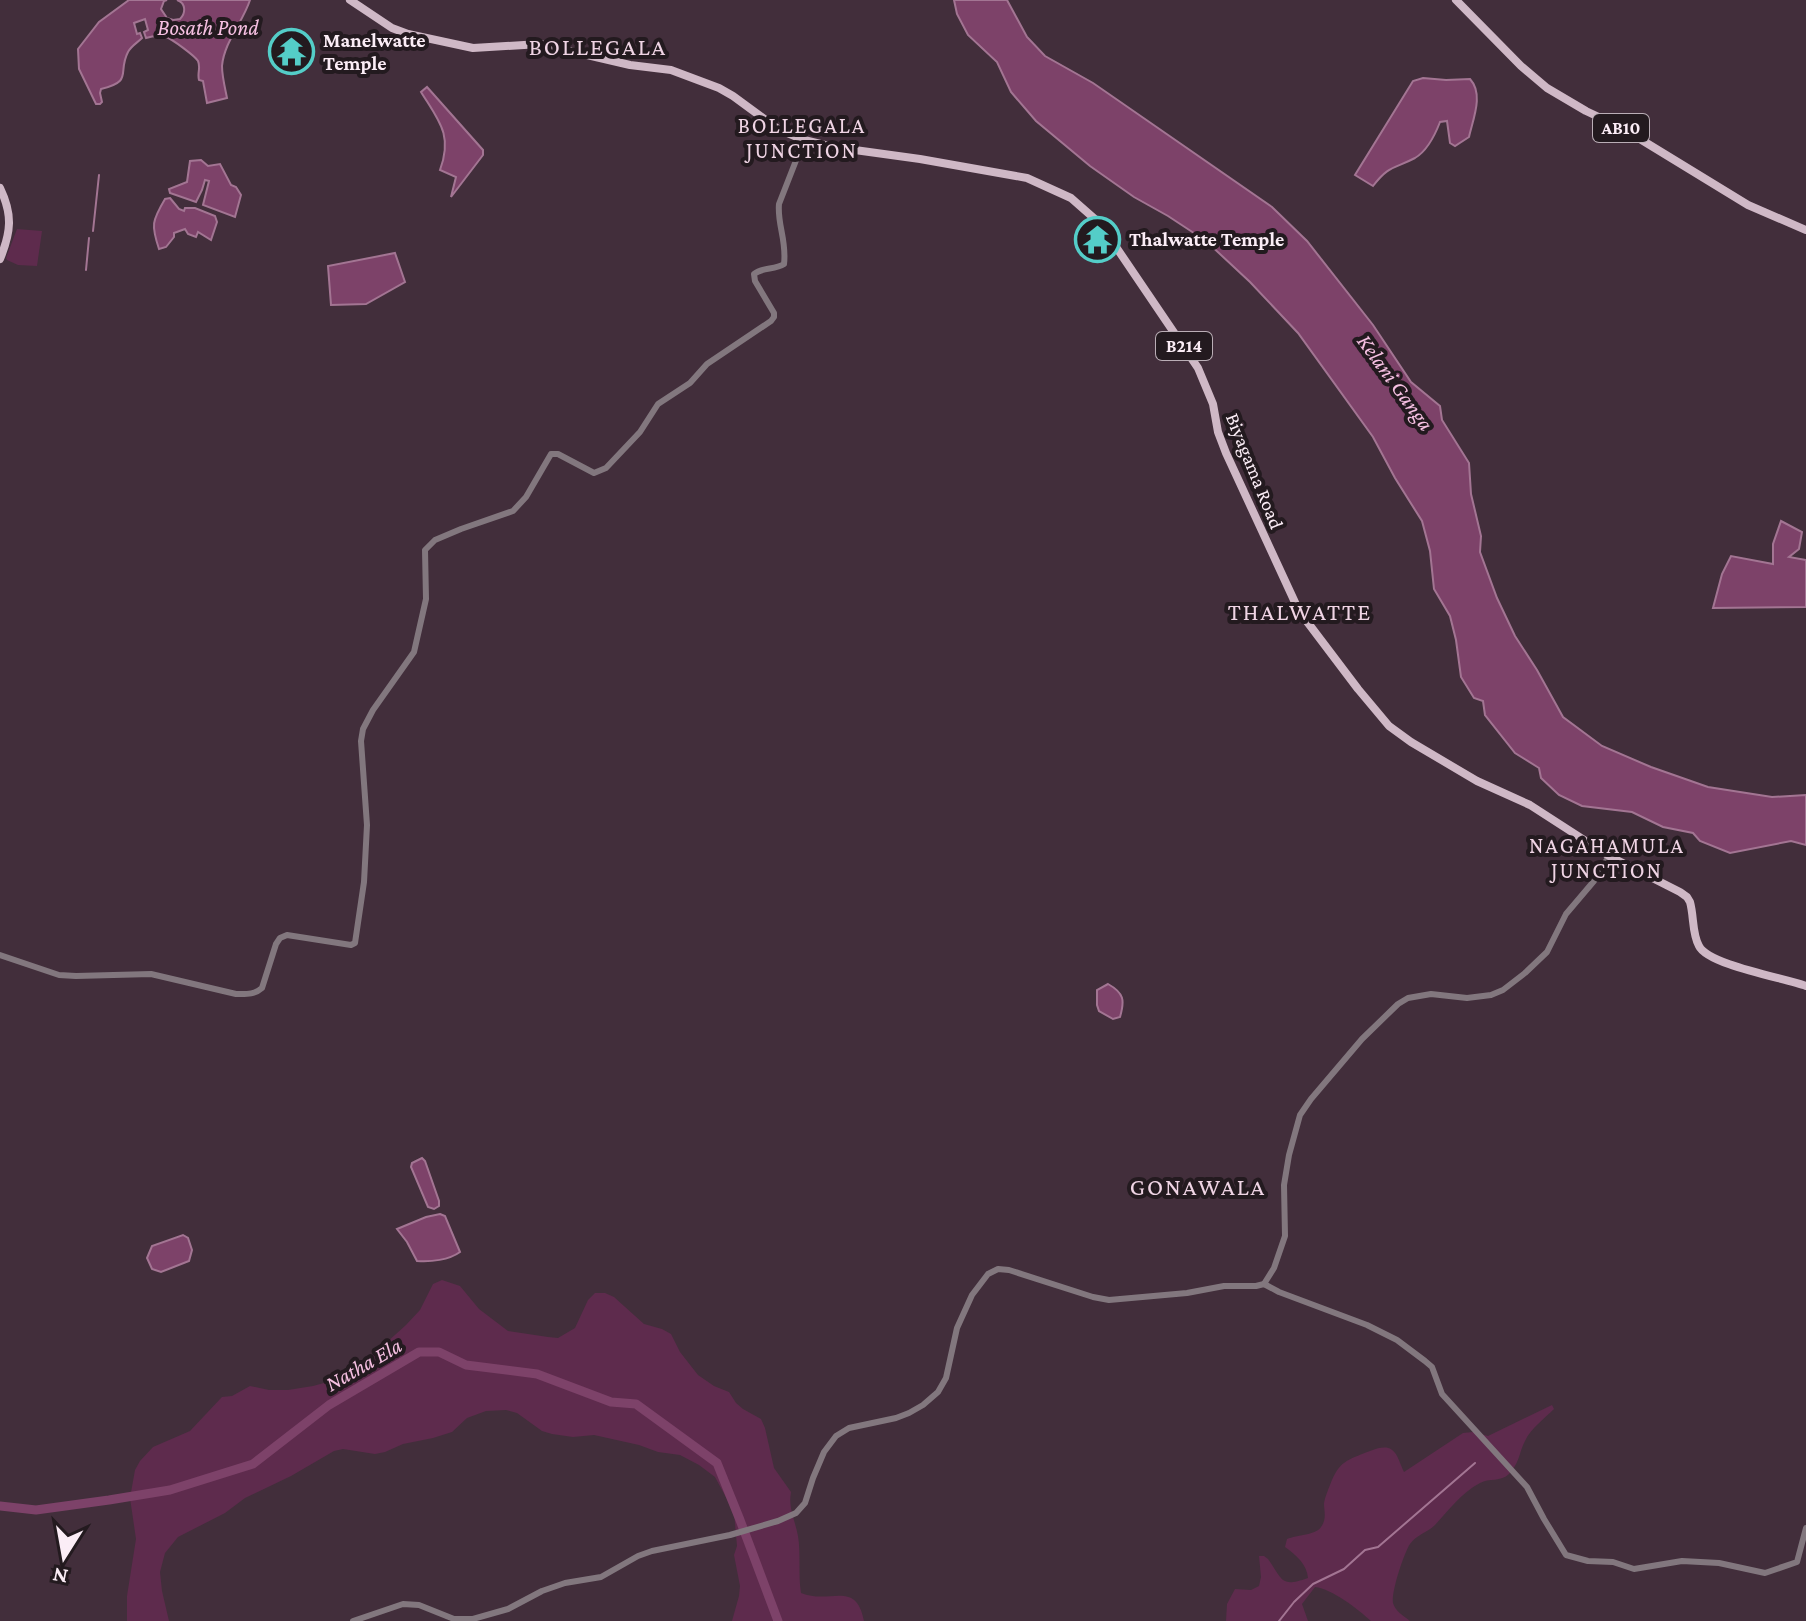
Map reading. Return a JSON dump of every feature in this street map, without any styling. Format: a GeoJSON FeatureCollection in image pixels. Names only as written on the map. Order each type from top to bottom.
{"type":"FeatureCollection","features":[{"type":"Feature","properties":{"kind":"main road","name":"Biyagama Road"},"geometry":{"type":"LineString","coordinates":[[350,0],[392,28],[418,37],[473,48],[540,44],[630,65],[671,70],[719,88],[778,129],[804,140],[1027,178],[1071,198],[1096,220],[1198,368],[1213,404],[1226,453],[1299,611],[1389,726],[1477,781],[1543,812],[1609,856],[1672,886],[1687,897],[1698,945],[1707,956],[1806,986]]}},
{"type":"Feature","properties":{"kind":"main road","name":"AB10"},"geometry":{"type":"LineString","coordinates":[[1456,0],[1547,88],[1622,128],[1748,205],[1806,230]]}},
{"type":"Feature","properties":{"kind":"main road"},"geometry":{"type":"LineString","coordinates":[[0,188],[9,211],[10,225],[0,259]]}},
{"type":"Feature","properties":{"kind":"street"},"geometry":{"type":"LineString","coordinates":[[0,955],[59,975],[151,974],[236,994],[248,994],[262,988],[280,938],[287,935],[351,945],[355,943],[364,882],[367,825],[361,741],[363,729],[414,652],[426,599],[425,550],[435,540],[513,511],[526,497],[551,454],[558,454],[594,473],[606,468],[640,432],[658,404],[690,383],[707,364],[771,321],[774,313],[754,274],[784,264],[779,204],[804,140]]}},
{"type":"Feature","properties":{"kind":"street"},"geometry":{"type":"LineString","coordinates":[[1264,1284],[1274,1268],[1285,1236],[1284,1185],[1289,1155],[1300,1115],[1311,1099],[1362,1039],[1408,998],[1431,994],[1467,998],[1491,995],[1525,973],[1547,952],[1566,914],[1594,881],[1609,856]]}},
{"type":"Feature","properties":{"kind":"street"},"geometry":{"type":"LineString","coordinates":[[353,1621],[403,1604],[419,1605],[454,1619],[469,1620],[508,1609],[565,1583],[601,1577],[652,1551],[700,1542],[786,1518],[802,1509],[824,1452],[841,1432],[902,1416],[923,1405],[938,1392],[946,1378],[957,1328],[972,1295],[981,1281],[994,1271],[1003,1269],[1109,1300],[1264,1284],[1375,1328],[1397,1340],[1432,1367],[1440,1390],[1453,1407],[1527,1487],[1566,1555],[1588,1561],[1613,1562],[1634,1569],[1682,1561],[1719,1563],[1765,1573],[1797,1562],[1806,1528]]}},
{"type":"Feature","properties":{"kind":"shaded area"},"geometry":{"type":"Polygon","coordinates":[[[17,229],[42,231],[37,266],[18,265],[7,260],[17,229]]]}},
{"type":"Feature","properties":{"kind":"shaded area"},"geometry":{"type":"Polygon","coordinates":[[[442,1280],[460,1286],[479,1309],[508,1331],[558,1338],[575,1328],[588,1300],[595,1293],[605,1293],[614,1297],[644,1324],[671,1334],[698,1375],[729,1392],[743,1409],[761,1419],[774,1468],[791,1492],[791,1509],[799,1543],[801,1593],[848,1597],[860,1608],[864,1621],[732,1621],[740,1586],[734,1555],[737,1546],[734,1512],[715,1477],[680,1455],[594,1435],[573,1437],[552,1434],[542,1431],[517,1413],[506,1410],[486,1411],[467,1418],[452,1432],[403,1444],[385,1452],[334,1451],[245,1498],[225,1513],[178,1537],[165,1553],[160,1572],[169,1621],[127,1621],[127,1596],[136,1539],[130,1498],[135,1470],[140,1461],[153,1447],[190,1431],[222,1397],[232,1396],[250,1386],[288,1390],[342,1378],[406,1325],[420,1310],[433,1284],[442,1280]]]}},
{"type":"Feature","properties":{"kind":"shaded area"},"geometry":{"type":"Polygon","coordinates":[[[1552,1405],[1554,1409],[1527,1437],[1509,1474],[1473,1487],[1435,1525],[1410,1544],[1398,1573],[1393,1603],[1410,1621],[1371,1621],[1337,1595],[1315,1587],[1302,1604],[1308,1621],[1226,1621],[1227,1604],[1235,1589],[1251,1590],[1259,1586],[1259,1556],[1268,1559],[1287,1582],[1308,1578],[1303,1564],[1285,1547],[1287,1539],[1319,1530],[1325,1518],[1324,1503],[1333,1477],[1345,1462],[1385,1448],[1393,1451],[1404,1472],[1463,1433],[1488,1436],[1552,1405]]]}},
{"type":"Feature","properties":{"kind":"water","name":"Bosath Pond"},"geometry":{"type":"Polygon","coordinates":[[[129,0],[167,0],[161,9],[167,18],[173,20],[180,19],[184,11],[182,3],[177,0],[250,0],[223,57],[227,98],[207,103],[203,81],[199,80],[198,61],[166,37],[146,38],[144,32],[148,30],[145,19],[134,23],[137,34],[140,33],[142,38],[128,52],[121,79],[101,89],[102,102],[96,104],[79,69],[78,49],[99,22],[129,0]]]}},
{"type":"Feature","properties":{"kind":"water","name":"Kelani Ganga"},"geometry":{"type":"Polygon","coordinates":[[[954,0],[1007,0],[1027,37],[1045,56],[1093,83],[1272,207],[1307,241],[1373,325],[1411,382],[1440,406],[1442,420],[1469,463],[1471,494],[1481,536],[1480,552],[1497,598],[1515,636],[1563,717],[1602,746],[1708,787],[1772,797],[1806,795],[1806,845],[1791,841],[1730,853],[1700,841],[1693,833],[1663,827],[1632,812],[1582,806],[1559,795],[1541,778],[1539,768],[1515,753],[1485,715],[1483,701],[1474,698],[1461,677],[1450,616],[1434,589],[1430,551],[1422,521],[1373,437],[1298,333],[1206,241],[1090,166],[1036,121],[1011,92],[997,62],[968,35],[957,14],[954,0]]]}},
{"type":"Feature","properties":{"kind":"water"},"geometry":{"type":"Polygon","coordinates":[[[1423,78],[1470,79],[1477,99],[1469,137],[1455,146],[1450,143],[1447,121],[1440,122],[1423,151],[1388,171],[1373,186],[1355,175],[1413,81],[1423,78]]]}},
{"type":"Feature","properties":{"kind":"water"},"geometry":{"type":"Polygon","coordinates":[[[427,87],[483,150],[483,155],[451,197],[456,177],[440,170],[444,158],[444,138],[438,120],[421,92],[427,87]]]}},
{"type":"Feature","properties":{"kind":"water"},"geometry":{"type":"Polygon","coordinates":[[[201,160],[208,166],[220,164],[231,185],[241,195],[235,217],[203,205],[209,181],[205,180],[196,202],[170,193],[169,189],[187,182],[190,161],[201,160]]]}},
{"type":"Feature","properties":{"kind":"water"},"geometry":{"type":"Polygon","coordinates":[[[170,198],[184,211],[185,208],[195,208],[215,216],[217,222],[211,240],[198,232],[196,237],[188,234],[185,229],[174,233],[166,247],[159,249],[154,223],[165,199],[170,198]]]}},
{"type":"Feature","properties":{"kind":"water"},"geometry":{"type":"Polygon","coordinates":[[[395,253],[405,282],[366,304],[331,305],[328,266],[395,253]]]}},
{"type":"Feature","properties":{"kind":"water"},"geometry":{"type":"Polygon","coordinates":[[[1781,521],[1802,532],[1799,549],[1789,557],[1806,560],[1806,607],[1713,608],[1722,574],[1731,556],[1773,564],[1773,544],[1781,521]]]}},
{"type":"Feature","properties":{"kind":"water"},"geometry":{"type":"Polygon","coordinates":[[[1108,984],[1123,1001],[1120,1017],[1113,1019],[1099,1011],[1097,1005],[1097,990],[1108,984]]]}},
{"type":"Feature","properties":{"kind":"water"},"geometry":{"type":"Polygon","coordinates":[[[422,1158],[439,1201],[439,1206],[434,1209],[428,1207],[411,1167],[412,1163],[422,1158]]]}},
{"type":"Feature","properties":{"kind":"water"},"geometry":{"type":"Polygon","coordinates":[[[440,1214],[445,1216],[460,1252],[440,1260],[417,1261],[397,1229],[440,1214]]]}},
{"type":"Feature","properties":{"kind":"water"},"geometry":{"type":"Polygon","coordinates":[[[183,1235],[188,1238],[192,1250],[189,1261],[161,1272],[152,1269],[147,1258],[152,1246],[183,1235]]]}},
{"type":"Feature","properties":{"kind":"waterway"},"geometry":{"type":"LineString","coordinates":[[93,231],[99,175]]}},
{"type":"Feature","properties":{"kind":"waterway"},"geometry":{"type":"LineString","coordinates":[[86,270],[89,238]]}},
{"type":"Feature","properties":{"kind":"waterway","name":"Natha Ela"},"geometry":{"type":"LineString","coordinates":[[0,1506],[36,1510],[170,1490],[253,1464],[329,1405],[419,1352],[439,1352],[466,1365],[537,1374],[611,1402],[636,1404],[717,1463],[778,1621]]}},
{"type":"Feature","properties":{"kind":"waterway"},"geometry":{"type":"LineString","coordinates":[[1279,1621],[1313,1584],[1344,1569],[1365,1550],[1378,1547],[1475,1463]]}},
{"type":"Feature","properties":{"kind":"place","name":"Manelwatte Temple"},"geometry":{"type":"Point","coordinates":[292,51]}},
{"type":"Feature","properties":{"kind":"place","name":"Thalwatte Temple"},"geometry":{"type":"Point","coordinates":[1098,239]}},
{"type":"Feature","properties":{"kind":"district","name":"BOLLEGALA"},"geometry":{"type":"Point","coordinates":[598,47]}},
{"type":"Feature","properties":{"kind":"district","name":"BOLLEGALA JUNCTION"},"geometry":{"type":"Point","coordinates":[802,138]}},
{"type":"Feature","properties":{"kind":"district","name":"THALWATTE"},"geometry":{"type":"Point","coordinates":[1300,612]}},
{"type":"Feature","properties":{"kind":"district","name":"NAGAHAMULA JUNCTION"},"geometry":{"type":"Point","coordinates":[1607,858]}},
{"type":"Feature","properties":{"kind":"district","name":"GONAWALA"},"geometry":{"type":"Point","coordinates":[1198,1187]}}]}
